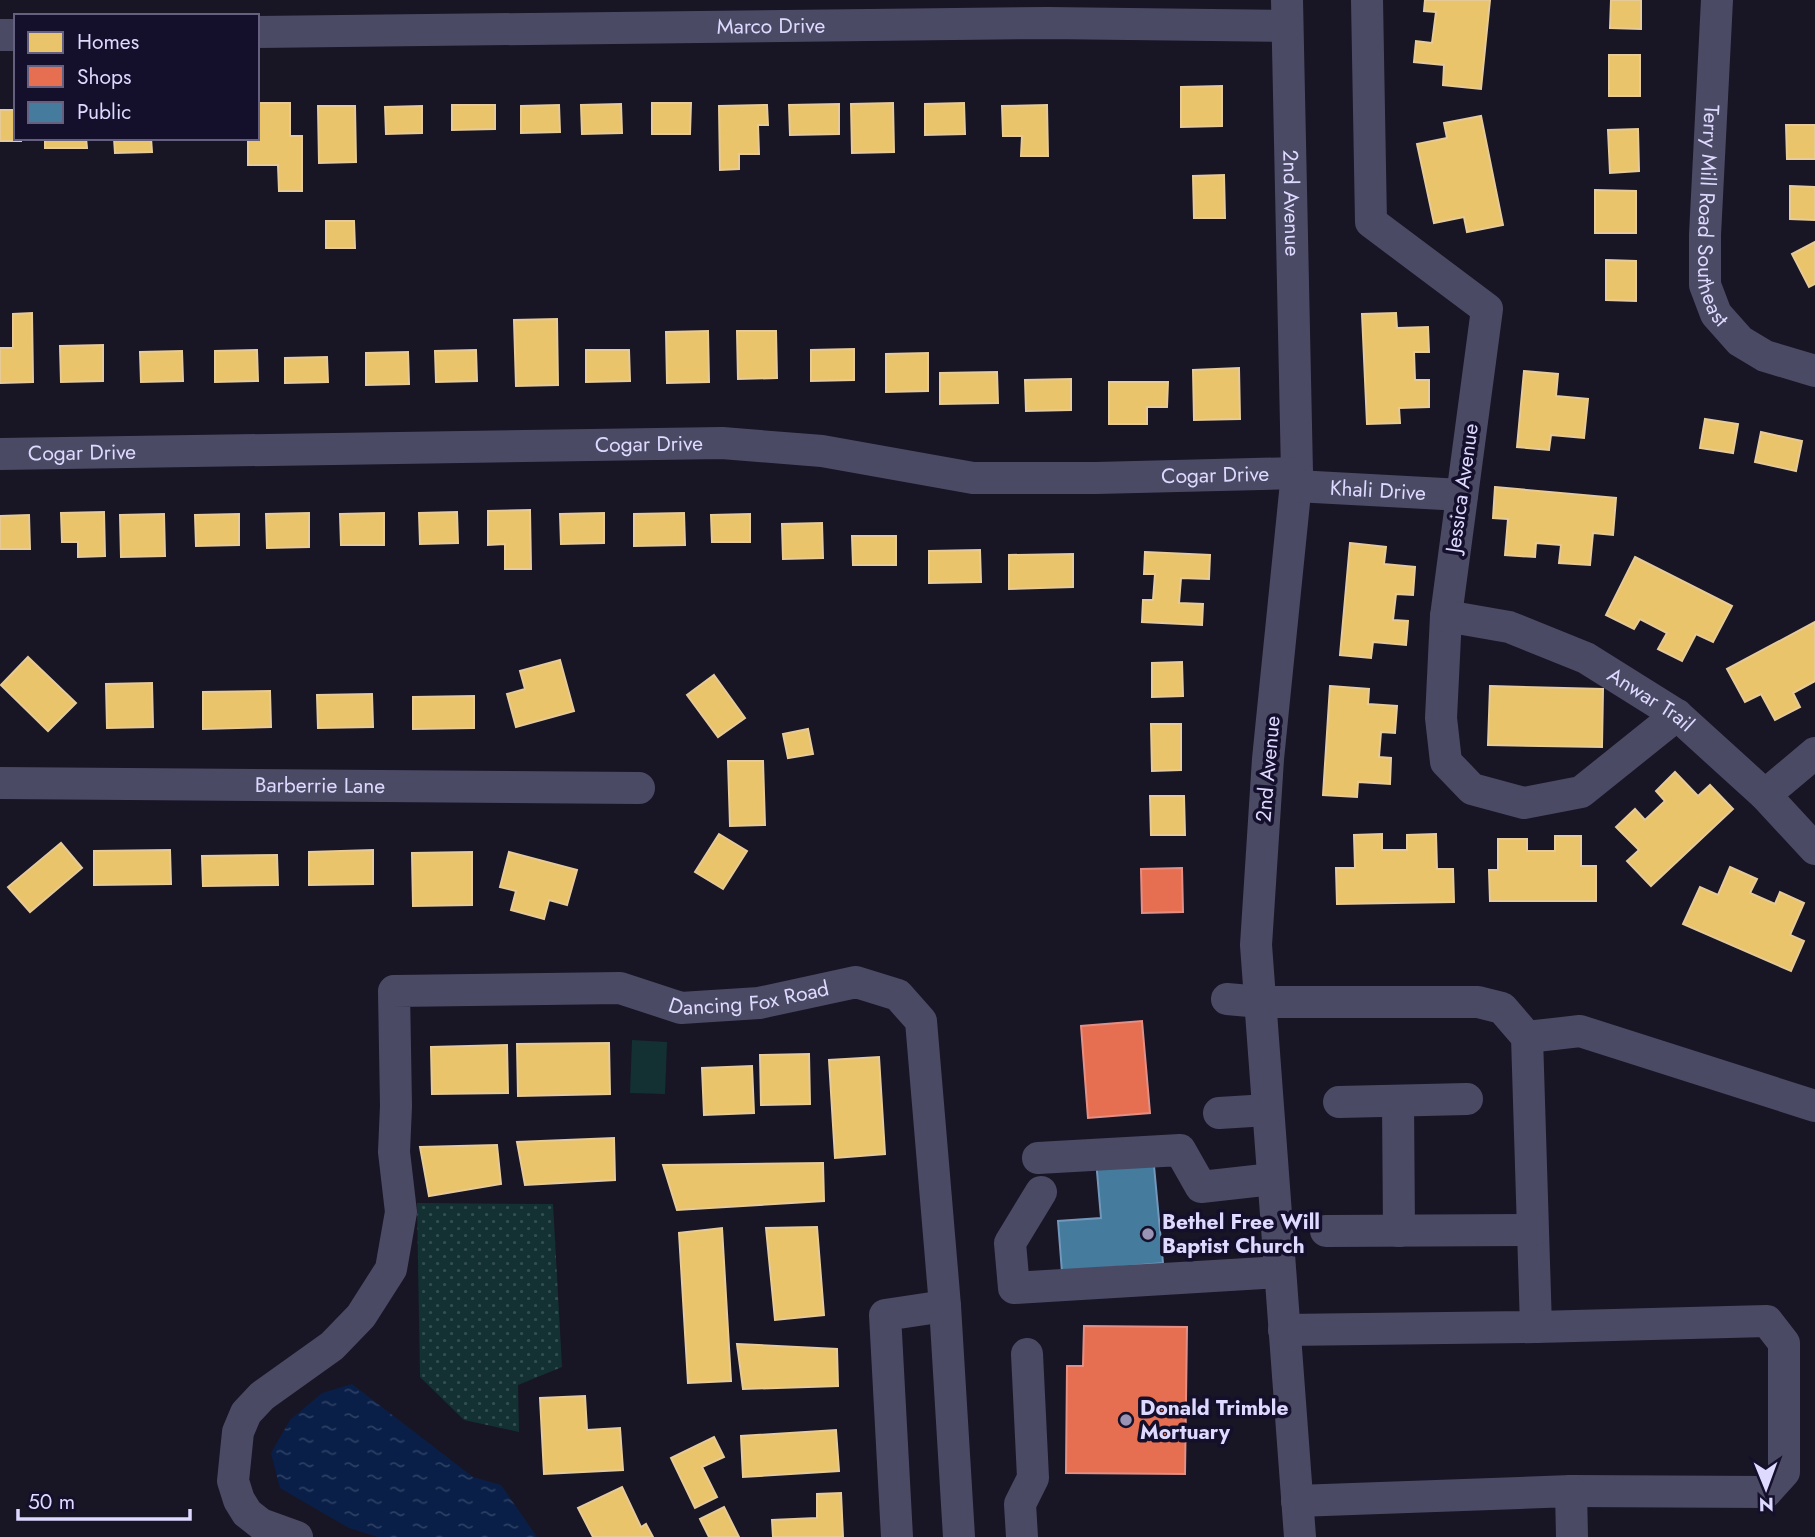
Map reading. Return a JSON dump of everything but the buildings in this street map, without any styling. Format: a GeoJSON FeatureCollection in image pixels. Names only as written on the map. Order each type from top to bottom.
{"type":"FeatureCollection","features":[{"type":"Feature","properties":{"kind":"street","name":"Jessica Avenue"},"geometry":{"type":"LineString","coordinates":[[1367,0],[1371,222],[1487,309],[1446,615],[1441,718],[1447,762],[1472,789],[1524,803],[1581,792],[1677,715]]}},
{"type":"Feature","properties":{"kind":"street","name":"Terry Mill Road Southeast"},"geometry":{"type":"LineString","coordinates":[[1717,0],[1705,235],[1705,285],[1716,314],[1740,341],[1765,356],[1815,371]]}},
{"type":"Feature","properties":{"kind":"street","name":"Marco Drive"},"geometry":{"type":"LineString","coordinates":[[259,32],[1048,23],[1287,13]]}},
{"type":"Feature","properties":{"kind":"street","name":"2nd Avenue"},"geometry":{"type":"LineString","coordinates":[[1287,13],[1297,480],[1268,760],[1256,945],[1300,1537]]}},
{"type":"Feature","properties":{"kind":"street","name":"Cogar Drive"},"geometry":{"type":"LineString","coordinates":[[0,454],[722,443],[822,451],[973,478],[1297,480]]}},
{"type":"Feature","properties":{"kind":"street","name":"Khali Drive"},"geometry":{"type":"LineString","coordinates":[[1297,480],[1462,495]]}},
{"type":"Feature","properties":{"kind":"street","name":"Anwar Trail"},"geometry":{"type":"LineString","coordinates":[[1446,615],[1509,627],[1586,658],[1677,715],[1765,795],[1815,849]]}},
{"type":"Feature","properties":{"kind":"street"},"geometry":{"type":"LineString","coordinates":[[1765,795],[1815,754]]}},
{"type":"Feature","properties":{"kind":"street","name":"Barberrie Lane"},"geometry":{"type":"LineString","coordinates":[[0,783],[639,788]]}},
{"type":"Feature","properties":{"kind":"street","name":"Dancing Fox Road"},"geometry":{"type":"LineString","coordinates":[[297,1537],[261,1524],[247,1513],[239,1500],[233,1481],[238,1432],[246,1413],[262,1396],[332,1346],[361,1316],[391,1269],[401,1212],[394,1152],[394,990],[620,988],[681,1008],[759,1003],[856,982],[898,995],[921,1021],[945,1306],[958,1537]]}},
{"type":"Feature","properties":{"kind":"street"},"geometry":{"type":"LineString","coordinates":[[1227,999],[1261,1002],[1478,1002],[1502,1009],[1527,1037],[1536,1327]]}},
{"type":"Feature","properties":{"kind":"street"},"geometry":{"type":"LineString","coordinates":[[1527,1037],[1580,1031],[1815,1106]]}},
{"type":"Feature","properties":{"kind":"street"},"geometry":{"type":"LineString","coordinates":[[1339,1102],[1467,1099]]}},
{"type":"Feature","properties":{"kind":"street"},"geometry":{"type":"LineString","coordinates":[[1398,1101],[1399,1231]]}},
{"type":"Feature","properties":{"kind":"street"},"geometry":{"type":"LineString","coordinates":[[1219,1113],[1268,1110]]}},
{"type":"Feature","properties":{"kind":"street"},"geometry":{"type":"LineString","coordinates":[[1038,1158],[1180,1150],[1201,1187],[1273,1179]]}},
{"type":"Feature","properties":{"kind":"street"},"geometry":{"type":"LineString","coordinates":[[1041,1192],[1010,1243],[1014,1288],[1204,1274],[1280,1272]]}},
{"type":"Feature","properties":{"kind":"street"},"geometry":{"type":"LineString","coordinates":[[1326,1231],[1532,1230]]}},
{"type":"Feature","properties":{"kind":"street"},"geometry":{"type":"LineString","coordinates":[[897,1537],[885,1315],[945,1306]]}},
{"type":"Feature","properties":{"kind":"street"},"geometry":{"type":"LineString","coordinates":[[1284,1330],[1767,1321],[1784,1343],[1784,1472],[1766,1492],[1572,1491],[1297,1501]]}},
{"type":"Feature","properties":{"kind":"street"},"geometry":{"type":"LineString","coordinates":[[1022,1537],[1020,1504],[1033,1478],[1027,1354]]}},
{"type":"Feature","properties":{"kind":"street"},"geometry":{"type":"LineString","coordinates":[[1572,1491],[1572,1537]]}},
{"type":"Feature","properties":{"kind":"green space"},"geometry":{"type":"Polygon","coordinates":[[[632,1040],[667,1042],[665,1094],[630,1093],[632,1040]]]}},
{"type":"Feature","properties":{"kind":"green space"},"geometry":{"type":"Polygon","coordinates":[[[417,1203],[553,1204],[562,1367],[518,1385],[519,1432],[464,1420],[420,1377],[417,1203]]]}},
{"type":"Feature","properties":{"kind":"water"},"geometry":{"type":"Polygon","coordinates":[[[352,1384],[473,1477],[501,1485],[537,1537],[378,1537],[349,1528],[280,1488],[271,1453],[290,1420],[322,1393],[352,1384]]]}},
{"type":"Feature","properties":{"kind":"place","name":"Bethel Free Will Baptist Church"},"geometry":{"type":"Point","coordinates":[1148,1234]}},
{"type":"Feature","properties":{"kind":"place","name":"Donald Trimble Mortuary"},"geometry":{"type":"Point","coordinates":[1126,1420]}}]}
